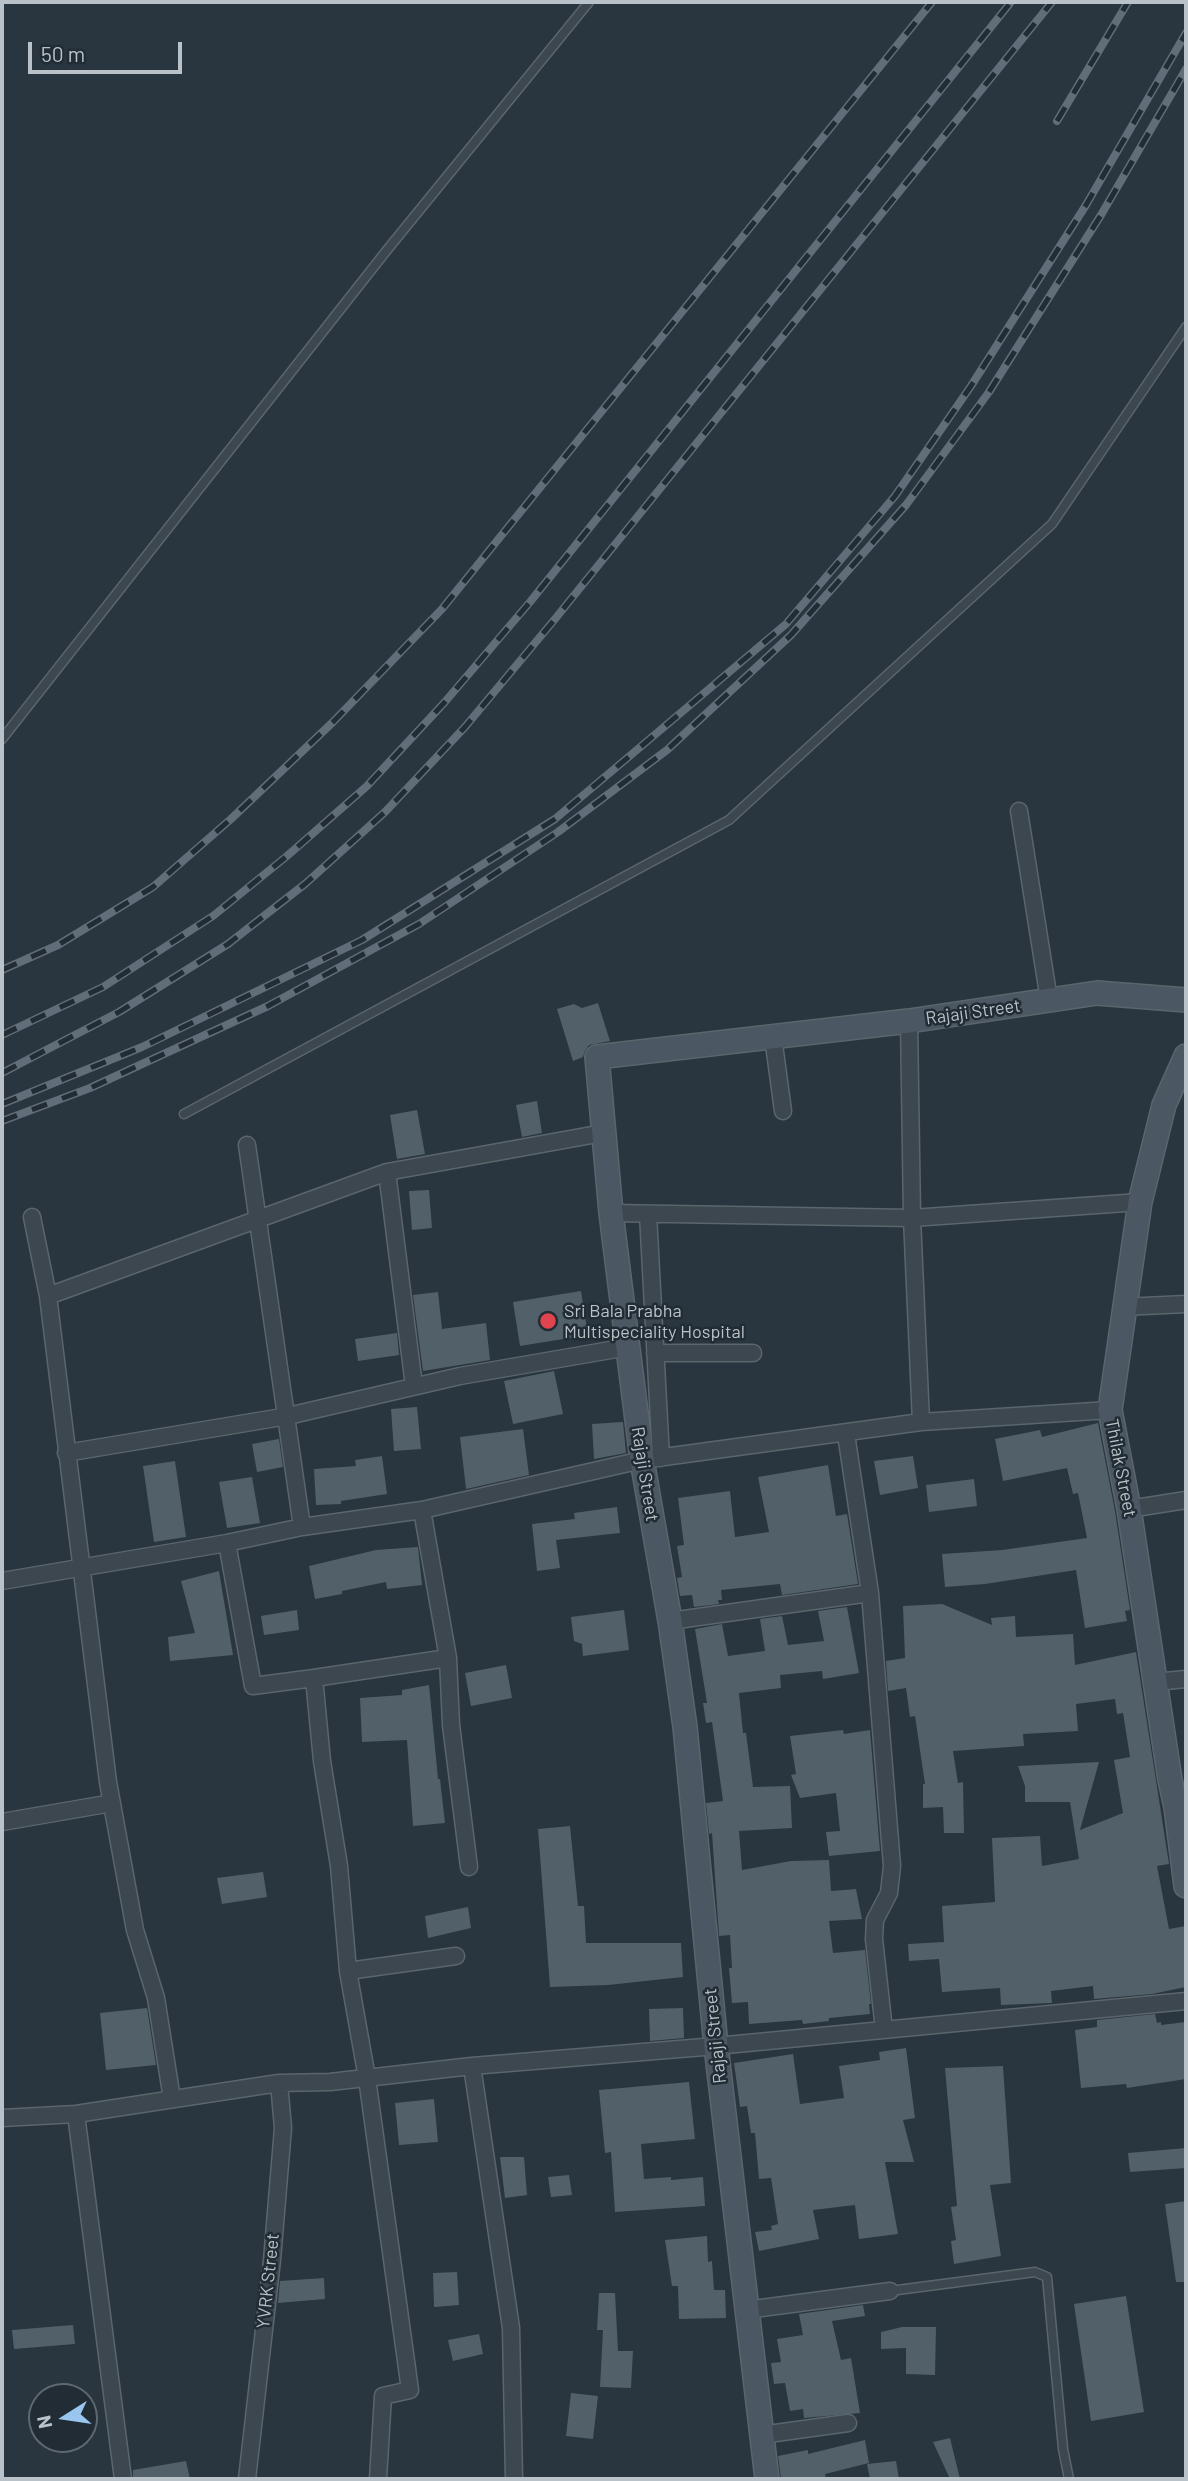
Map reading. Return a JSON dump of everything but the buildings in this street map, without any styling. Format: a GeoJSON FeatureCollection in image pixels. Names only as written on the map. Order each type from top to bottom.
{"type":"FeatureCollection","features":[{"type":"Feature","properties":{"kind":"street"},"geometry":{"type":"LineString","coordinates":[[1019,811],[1049,1000]]}},
{"type":"Feature","properties":{"kind":"street","name":"Rajaji Street"},"geometry":{"type":"LineString","coordinates":[[767,2479],[716,2046],[685,1727],[651,1459],[628,1347],[611,1213],[597,1057],[909,1021],[1097,993],[1186,1000]]}},
{"type":"Feature","properties":{"kind":"street"},"geometry":{"type":"LineString","coordinates":[[909,1021],[912,1218],[920,1422]]}},
{"type":"Feature","properties":{"kind":"street"},"geometry":{"type":"LineString","coordinates":[[772,1037],[783,1111]]}},
{"type":"Feature","properties":{"kind":"street","name":"Thilak Street"},"geometry":{"type":"LineString","coordinates":[[1186,1056],[1164,1105],[1140,1202],[1110,1410],[1129,1509],[1170,1780],[1177,1807],[1186,1886]]}},
{"type":"Feature","properties":{"kind":"street"},"geometry":{"type":"LineString","coordinates":[[48,1296],[387,1172],[603,1133]]}},
{"type":"Feature","properties":{"kind":"street"},"geometry":{"type":"LineString","coordinates":[[247,1145],[302,1527]]}},
{"type":"Feature","properties":{"kind":"street"},"geometry":{"type":"LineString","coordinates":[[387,1172],[414,1386]]}},
{"type":"Feature","properties":{"kind":"street"},"geometry":{"type":"LineString","coordinates":[[611,1213],[912,1218],[1140,1202]]}},
{"type":"Feature","properties":{"kind":"street"},"geometry":{"type":"LineString","coordinates":[[648,1214],[655,1353],[651,1459]]}},
{"type":"Feature","properties":{"kind":"street"},"geometry":{"type":"LineString","coordinates":[[32,1217],[48,1296],[112,1803],[135,1930],[156,1998],[172,2099]]}},
{"type":"Feature","properties":{"kind":"street"},"geometry":{"type":"LineString","coordinates":[[1123,1307],[1186,1304]]}},
{"type":"Feature","properties":{"kind":"street"},"geometry":{"type":"LineString","coordinates":[[66,1453],[288,1416],[414,1386],[628,1347]]}},
{"type":"Feature","properties":{"kind":"street"},"geometry":{"type":"LineString","coordinates":[[655,1353],[753,1353]]}},
{"type":"Feature","properties":{"kind":"street"},"geometry":{"type":"LineString","coordinates":[[2,1581],[227,1543],[302,1527],[422,1510],[651,1459],[920,1422],[1110,1410]]}},
{"type":"Feature","properties":{"kind":"street"},"geometry":{"type":"LineString","coordinates":[[846,1434],[870,1593],[892,1866],[889,1893],[875,1920],[874,1938],[884,2030]]}},
{"type":"Feature","properties":{"kind":"street"},"geometry":{"type":"LineString","coordinates":[[1129,1509],[1186,1500]]}},
{"type":"Feature","properties":{"kind":"street"},"geometry":{"type":"LineString","coordinates":[[422,1510],[448,1658],[451,1726],[469,1867]]}},
{"type":"Feature","properties":{"kind":"street"},"geometry":{"type":"LineString","coordinates":[[227,1543],[253,1686],[448,1658]]}},
{"type":"Feature","properties":{"kind":"street"},"geometry":{"type":"LineString","coordinates":[[670,1621],[870,1593]]}},
{"type":"Feature","properties":{"kind":"street"},"geometry":{"type":"LineString","coordinates":[[314,1678],[322,1761],[339,1866],[348,1971],[367,2078],[410,2390],[383,2396],[378,2479]]}},
{"type":"Feature","properties":{"kind":"street"},"geometry":{"type":"LineString","coordinates":[[1155,1682],[1186,1678]]}},
{"type":"Feature","properties":{"kind":"street"},"geometry":{"type":"LineString","coordinates":[[2,1822],[112,1803]]}},
{"type":"Feature","properties":{"kind":"street"},"geometry":{"type":"LineString","coordinates":[[348,1971],[456,1956]]}},
{"type":"Feature","properties":{"kind":"street"},"geometry":{"type":"LineString","coordinates":[[2,2118],[76,2114],[279,2083],[367,2078],[472,2066],[716,2046],[1186,2001]]}},
{"type":"Feature","properties":{"kind":"street"},"geometry":{"type":"LineString","coordinates":[[472,2066],[510,2328],[514,2479]]}},
{"type":"Feature","properties":{"kind":"street","name":"YVRK Street"},"geometry":{"type":"LineString","coordinates":[[247,2479],[272,2260],[283,2128],[279,2083]]}},
{"type":"Feature","properties":{"kind":"street"},"geometry":{"type":"LineString","coordinates":[[76,2114],[123,2479]]}},
{"type":"Feature","properties":{"kind":"street"},"geometry":{"type":"LineString","coordinates":[[746,2310],[890,2291]]}},
{"type":"Feature","properties":{"kind":"street"},"geometry":{"type":"LineString","coordinates":[[761,2435],[848,2423]]}},
{"type":"Feature","properties":{"kind":"lane"},"geometry":{"type":"LineString","coordinates":[[2,739],[387,250],[589,2]]}},
{"type":"Feature","properties":{"kind":"lane"},"geometry":{"type":"LineString","coordinates":[[184,1114],[729,820],[1052,524],[1186,327]]}},
{"type":"Feature","properties":{"kind":"lane"},"geometry":{"type":"LineString","coordinates":[[890,2291],[1035,2272],[1047,2277],[1063,2449],[1069,2479]]}},
{"type":"Feature","properties":{"kind":"railway"},"geometry":{"type":"LineString","coordinates":[[2,970],[58,945],[153,887],[231,819],[333,722],[442,609],[932,2]]}},
{"type":"Feature","properties":{"kind":"railway"},"geometry":{"type":"LineString","coordinates":[[2,1035],[103,987],[213,916],[367,786],[444,703],[530,602],[1011,2]]}},
{"type":"Feature","properties":{"kind":"railway"},"geometry":{"type":"LineString","coordinates":[[2,1073],[119,1012],[228,944],[305,884],[385,812],[465,727],[555,619],[1052,2]]}},
{"type":"Feature","properties":{"kind":"railway"},"geometry":{"type":"LineString","coordinates":[[1057,121],[1128,2]]}},
{"type":"Feature","properties":{"kind":"railway"},"geometry":{"type":"LineString","coordinates":[[2,1104],[142,1047],[362,940],[555,819],[786,624],[895,496],[971,386],[1086,205],[1186,33]]}},
{"type":"Feature","properties":{"kind":"railway"},"geometry":{"type":"LineString","coordinates":[[2,1121],[90,1088],[268,1006],[419,924],[558,832],[667,750],[791,635],[906,505],[989,392],[1101,215],[1186,69]]}},
{"type":"Feature","properties":{"kind":"place","name":"Sri Bala Prabha Multispeciality Hospital"},"geometry":{"type":"Point","coordinates":[548,1321]}}]}
